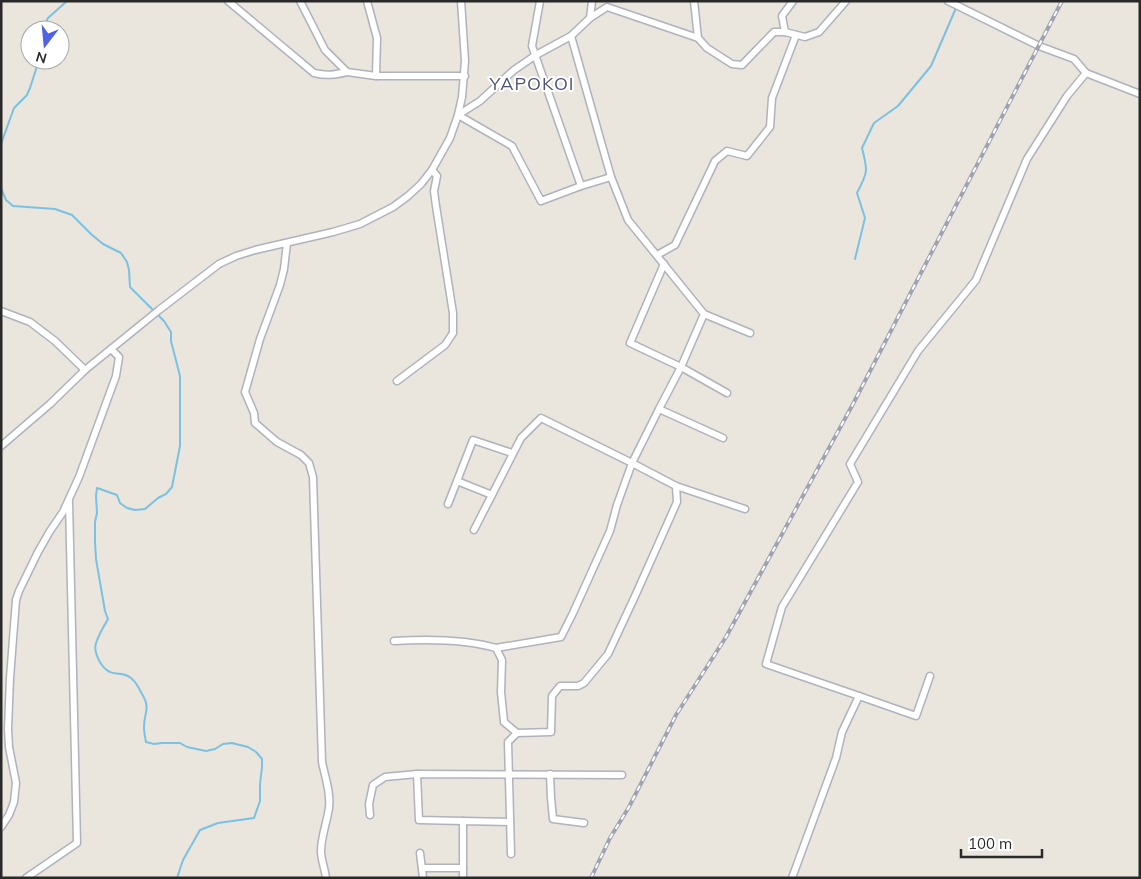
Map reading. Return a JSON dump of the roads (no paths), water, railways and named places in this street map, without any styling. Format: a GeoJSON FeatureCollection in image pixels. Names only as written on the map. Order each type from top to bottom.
{"type":"FeatureCollection","features":[{"type":"Feature","properties":{"kind":"street"},"geometry":{"type":"LineString","coordinates":[[228,1],[314,73],[326,76],[347,72],[376,76],[465,76]]}},
{"type":"Feature","properties":{"kind":"street"},"geometry":{"type":"LineString","coordinates":[[300,1],[325,50],[347,72]]}},
{"type":"Feature","properties":{"kind":"street"},"geometry":{"type":"LineString","coordinates":[[367,1],[377,38],[376,76]]}},
{"type":"Feature","properties":{"kind":"street"},"geometry":{"type":"LineString","coordinates":[[1,446],[50,404],[85,370],[150,316],[219,264],[242,254],[360,224],[393,207],[422,184],[450,138],[462,97],[465,62],[461,1]]}},
{"type":"Feature","properties":{"kind":"street"},"geometry":{"type":"LineString","coordinates":[[540,1],[532,46],[581,186]]}},
{"type":"Feature","properties":{"kind":"street"},"geometry":{"type":"LineString","coordinates":[[590,18],[592,1]]}},
{"type":"Feature","properties":{"kind":"street"},"geometry":{"type":"LineString","coordinates":[[694,1],[698,38]]}},
{"type":"Feature","properties":{"kind":"street"},"geometry":{"type":"LineString","coordinates":[[785,32],[782,16],[793,1]]}},
{"type":"Feature","properties":{"kind":"street"},"geometry":{"type":"LineString","coordinates":[[458,115],[480,101],[514,70],[536,55],[571,36],[590,18],[607,7],[698,38],[707,48],[732,64],[742,65],[774,32],[785,32],[806,37],[818,32],[846,1]]}},
{"type":"Feature","properties":{"kind":"street"},"geometry":{"type":"LineString","coordinates":[[948,1],[1039,46],[1074,60],[1086,73],[1140,94]]}},
{"type":"Feature","properties":{"kind":"street"},"geometry":{"type":"LineString","coordinates":[[657,255],[675,246],[715,161],[727,151],[746,156],[770,127],[772,98],[796,35]]}},
{"type":"Feature","properties":{"kind":"street"},"geometry":{"type":"LineString","coordinates":[[571,36],[611,177],[628,220],[704,314],[750,333]]}},
{"type":"Feature","properties":{"kind":"street"},"geometry":{"type":"LineString","coordinates":[[930,676],[916,716],[766,664],[782,607],[858,482],[850,464],[918,351],[976,280],[1027,159],[1067,96],[1086,73]]}},
{"type":"Feature","properties":{"kind":"street"},"geometry":{"type":"LineString","coordinates":[[458,115],[512,146],[541,202],[581,186],[611,177]]}},
{"type":"Feature","properties":{"kind":"street"},"geometry":{"type":"LineString","coordinates":[[397,381],[445,345],[453,332],[453,313],[434,191],[437,176],[432,170]]}},
{"type":"Feature","properties":{"kind":"street"},"geometry":{"type":"LineString","coordinates":[[287,243],[280,285],[260,339],[246,392],[254,412],[255,423],[277,442],[301,455],[309,463],[313,477],[322,762],[329,795],[329,806],[321,848],[326,878]]}},
{"type":"Feature","properties":{"kind":"street"},"geometry":{"type":"LineString","coordinates":[[664,264],[630,343],[727,393]]}},
{"type":"Feature","properties":{"kind":"street"},"geometry":{"type":"LineString","coordinates":[[1,310],[30,322],[55,341],[85,370]]}},
{"type":"Feature","properties":{"kind":"street"},"geometry":{"type":"LineString","coordinates":[[394,640],[482,644],[496,648],[561,637],[610,531],[632,463],[681,368],[704,314]]}},
{"type":"Feature","properties":{"kind":"street"},"geometry":{"type":"LineString","coordinates":[[1,826],[9,815],[14,802],[16,783],[9,747],[8,729],[10,678],[18,591],[38,552],[69,501],[79,477],[116,376],[119,357],[111,349]]}},
{"type":"Feature","properties":{"kind":"street"},"geometry":{"type":"LineString","coordinates":[[659,409],[723,438]]}},
{"type":"Feature","properties":{"kind":"street"},"geometry":{"type":"LineString","coordinates":[[474,530],[512,453],[521,438],[541,418],[676,486],[745,509]]}},
{"type":"Feature","properties":{"kind":"street"},"geometry":{"type":"LineString","coordinates":[[448,504],[473,440],[512,453]]}},
{"type":"Feature","properties":{"kind":"street"},"geometry":{"type":"LineString","coordinates":[[456,481],[492,495]]}},
{"type":"Feature","properties":{"kind":"street"},"geometry":{"type":"LineString","coordinates":[[496,648],[502,660],[501,692],[504,722],[516,732],[551,732],[552,696],[560,686],[578,686],[584,682],[608,654],[677,502],[676,486]]}},
{"type":"Feature","properties":{"kind":"street"},"geometry":{"type":"LineString","coordinates":[[26,878],[77,843],[69,501]]}},
{"type":"Feature","properties":{"kind":"street"},"geometry":{"type":"LineString","coordinates":[[792,878],[836,758],[842,732],[859,696]]}},
{"type":"Feature","properties":{"kind":"street"},"geometry":{"type":"LineString","coordinates":[[511,854],[508,742],[516,732]]}},
{"type":"Feature","properties":{"kind":"street"},"geometry":{"type":"LineString","coordinates":[[417,774],[419,820],[510,822]]}},
{"type":"Feature","properties":{"kind":"street"},"geometry":{"type":"LineString","coordinates":[[370,815],[369,804],[373,784],[385,777],[417,774],[622,775]]}},
{"type":"Feature","properties":{"kind":"street"},"geometry":{"type":"LineString","coordinates":[[550,774],[553,818],[584,823]]}},
{"type":"Feature","properties":{"kind":"street"},"geometry":{"type":"LineString","coordinates":[[463,821],[463,878]]}},
{"type":"Feature","properties":{"kind":"street"},"geometry":{"type":"LineString","coordinates":[[420,853],[424,878]]}},
{"type":"Feature","properties":{"kind":"street"},"geometry":{"type":"LineString","coordinates":[[422,868],[463,868]]}},
{"type":"Feature","properties":{"kind":"waterway"},"geometry":{"type":"LineString","coordinates":[[47,20],[67,1]]}},
{"type":"Feature","properties":{"kind":"waterway"},"geometry":{"type":"LineString","coordinates":[[855,259],[865,218],[857,193],[866,171],[862,148],[874,123],[898,106],[931,66],[959,1]]}},
{"type":"Feature","properties":{"kind":"waterway"},"geometry":{"type":"LineString","coordinates":[[1,144],[14,108],[27,95],[36,70]]}},
{"type":"Feature","properties":{"kind":"waterway"},"geometry":{"type":"LineString","coordinates":[[1,188],[6,200],[13,206],[55,209],[72,215],[103,244],[121,253],[127,262],[130,287],[164,321],[171,332],[171,341],[180,376],[180,446],[172,487],[166,494],[145,509],[135,510],[127,508],[120,503],[117,495],[97,488],[95,522],[96,559],[108,619],[95,647],[101,663],[107,670],[112,673],[128,676],[134,681],[145,699],[147,707],[144,722],[146,742],[154,744],[180,743],[187,747],[206,751],[215,749],[223,744],[232,743],[248,747],[262,759],[260,801],[254,818],[218,823],[200,830],[183,860],[177,878]]}},
{"type":"Feature","properties":{"kind":"railway"},"geometry":{"type":"LineString","coordinates":[[591,878],[610,838],[629,807],[676,715],[726,637],[853,404],[1062,1]]}},
{"type":"Feature","properties":{"kind":"district","name":"YAPOKOI"},"geometry":{"type":"Point","coordinates":[532,84]}}]}
